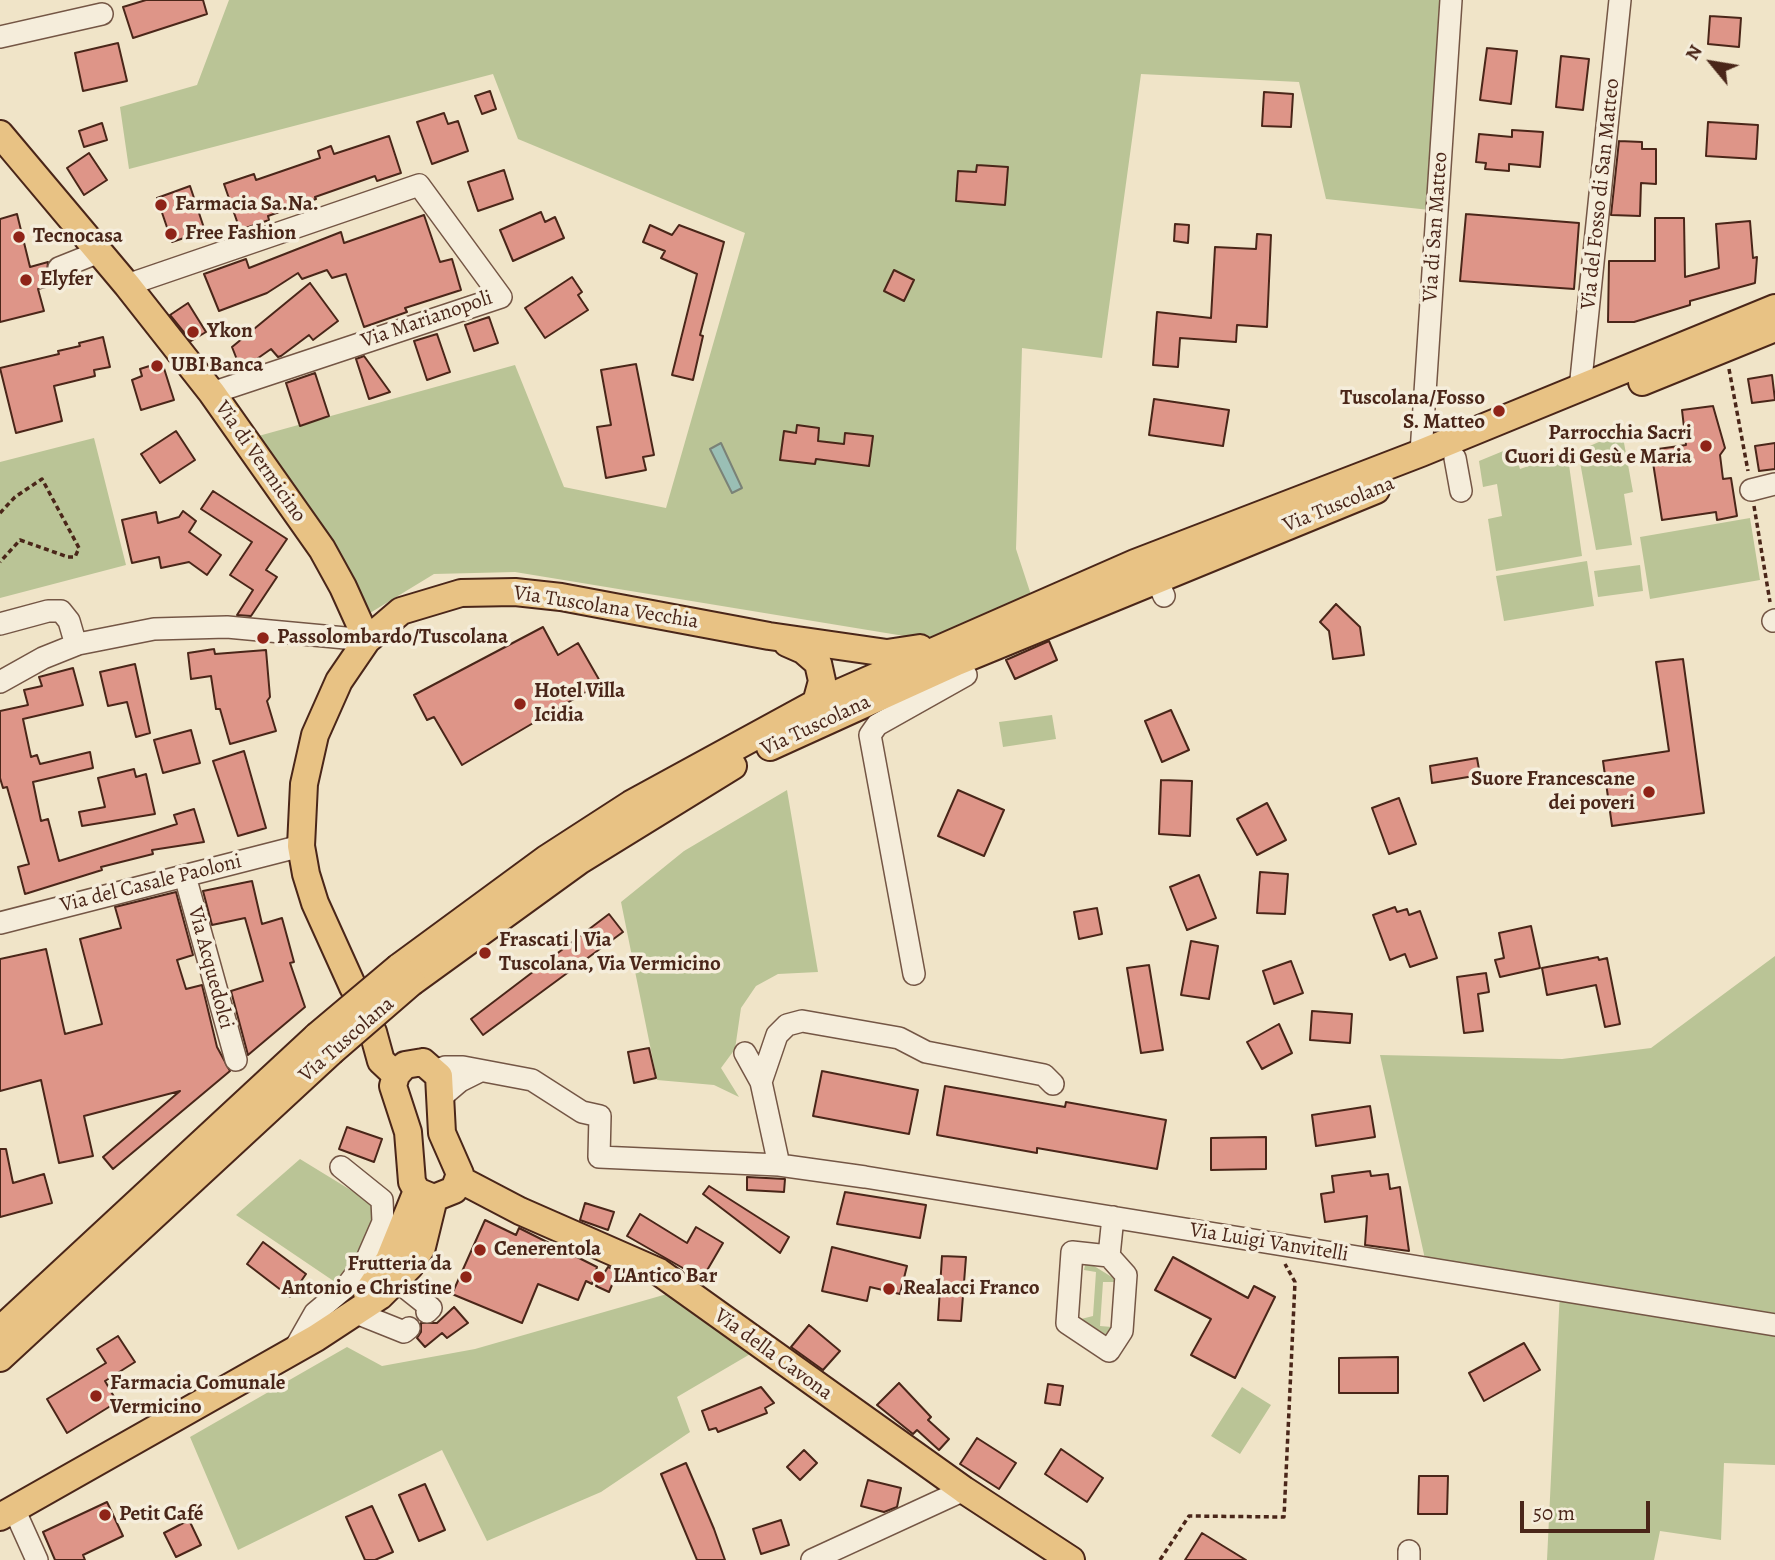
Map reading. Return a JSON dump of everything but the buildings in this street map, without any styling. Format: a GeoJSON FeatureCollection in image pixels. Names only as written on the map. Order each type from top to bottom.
{"type":"FeatureCollection","features":[{"type":"Feature","properties":{"kind":"main road","name":"Via di Vermicino"},"geometry":{"type":"LineString","coordinates":[[0,134],[8,157],[99,252],[212,393],[322,549],[344,587],[367,640]]}},
{"type":"Feature","properties":{"kind":"main road","name":"Via Tuscolana"},"geometry":{"type":"LineString","coordinates":[[0,1330],[406,975],[546,859],[631,804],[816,704],[961,665],[1135,563],[1421,453],[1775,308]]}},
{"type":"Feature","properties":{"kind":"main road","name":"Via Tuscolana"},"geometry":{"type":"LineString","coordinates":[[406,975],[705,782],[804,730],[961,665],[1160,588],[1455,457],[1775,328]]}},
{"type":"Feature","properties":{"kind":"main road","name":"Via Tuscolana Vecchia"},"geometry":{"type":"LineString","coordinates":[[353,987],[312,895],[301,846],[304,784],[315,735],[334,690],[367,640],[393,617],[418,604],[460,593],[497,591],[561,597],[769,636]]}},
{"type":"Feature","properties":{"kind":"main road"},"geometry":{"type":"LineString","coordinates":[[769,636],[961,665]]}},
{"type":"Feature","properties":{"kind":"main road"},"geometry":{"type":"LineString","coordinates":[[769,636],[803,650],[818,663],[822,681],[816,704]]}},
{"type":"Feature","properties":{"kind":"main road","name":"Via Tuscolana"},"geometry":{"type":"LineString","coordinates":[[0,1358],[324,1044]]}},
{"type":"Feature","properties":{"kind":"main road"},"geometry":{"type":"LineString","coordinates":[[7,1513],[305,1344],[397,1281],[422,1247],[425,1195],[412,1182],[408,1132],[394,1093],[402,1069],[423,1062],[436,1071],[442,1085],[442,1133],[458,1165],[459,1179],[454,1190],[425,1195],[375,1284],[305,1344]]}},
{"type":"Feature","properties":{"kind":"main road","name":"Via della Cavona"},"geometry":{"type":"LineString","coordinates":[[459,1179],[520,1211],[659,1272],[964,1490],[1072,1560]]}},
{"type":"Feature","properties":{"kind":"street","name":"Via di San Matteo"},"geometry":{"type":"LineString","coordinates":[[1421,453],[1451,0]]}},
{"type":"Feature","properties":{"kind":"street","name":"Via del Fosso di San Matteo"},"geometry":{"type":"LineString","coordinates":[[1580,389],[1620,0]]}},
{"type":"Feature","properties":{"kind":"street"},"geometry":{"type":"LineString","coordinates":[[0,37],[102,14]]}},
{"type":"Feature","properties":{"kind":"street","name":"Via Marianopoli"},"geometry":{"type":"LineString","coordinates":[[127,285],[419,185],[502,296],[212,393]]}},
{"type":"Feature","properties":{"kind":"street"},"geometry":{"type":"LineString","coordinates":[[59,268],[99,252]]}},
{"type":"Feature","properties":{"kind":"street"},"geometry":{"type":"LineString","coordinates":[[1455,457],[1461,491]]}},
{"type":"Feature","properties":{"kind":"street"},"geometry":{"type":"LineString","coordinates":[[1751,490],[1775,484]]}},
{"type":"Feature","properties":{"kind":"street"},"geometry":{"type":"LineString","coordinates":[[0,624],[48,611],[61,611],[69,621],[76,645]]}},
{"type":"Feature","properties":{"kind":"street"},"geometry":{"type":"LineString","coordinates":[[0,682],[43,658],[76,645],[137,631],[208,626],[279,630],[367,640]]}},
{"type":"Feature","properties":{"kind":"street"},"geometry":{"type":"LineString","coordinates":[[914,974],[870,735],[877,725],[961,665]]}},
{"type":"Feature","properties":{"kind":"street","name":"Via del Casale Paoloni"},"geometry":{"type":"LineString","coordinates":[[0,923],[301,846]]}},
{"type":"Feature","properties":{"kind":"street","name":"Via Acquedolci"},"geometry":{"type":"LineString","coordinates":[[185,876],[236,1060]]}},
{"type":"Feature","properties":{"kind":"street"},"geometry":{"type":"LineString","coordinates":[[761,1082],[777,1035],[787,1026],[802,1021],[899,1038],[926,1052],[1044,1074],[1053,1084]]}},
{"type":"Feature","properties":{"kind":"street"},"geometry":{"type":"LineString","coordinates":[[745,1053],[761,1082],[771,1164]]}},
{"type":"Feature","properties":{"kind":"street"},"geometry":{"type":"LineString","coordinates":[[436,1071],[452,1066],[478,1072]]}},
{"type":"Feature","properties":{"kind":"street"},"geometry":{"type":"LineString","coordinates":[[440,1098],[460,1081],[478,1072]]}},
{"type":"Feature","properties":{"kind":"street","name":"Via Luigi Vanvitelli"},"geometry":{"type":"LineString","coordinates":[[478,1072],[517,1075],[532,1080],[582,1112],[600,1116],[598,1157],[771,1164],[1775,1325]]}},
{"type":"Feature","properties":{"kind":"street"},"geometry":{"type":"LineString","coordinates":[[305,1344],[315,1313],[346,1287],[366,1261],[383,1222],[382,1200],[341,1167]]}},
{"type":"Feature","properties":{"kind":"street"},"geometry":{"type":"LineString","coordinates":[[1109,1256],[1072,1252],[1067,1323],[1109,1351],[1122,1331],[1126,1275],[1109,1256],[1113,1217]]}},
{"type":"Feature","properties":{"kind":"street"},"geometry":{"type":"LineString","coordinates":[[397,1281],[431,1308],[427,1312]]}},
{"type":"Feature","properties":{"kind":"street"},"geometry":{"type":"LineString","coordinates":[[354,1312],[404,1332],[409,1328]]}},
{"type":"Feature","properties":{"kind":"street"},"geometry":{"type":"LineString","coordinates":[[812,1560],[964,1490]]}},
{"type":"Feature","properties":{"kind":"street"},"geometry":{"type":"LineString","coordinates":[[7,1513],[37,1560]]}},
{"type":"Feature","properties":{"kind":"path"},"geometry":{"type":"LineString","coordinates":[[0,513],[15,497],[42,479],[79,548],[75,557],[68,557],[20,540],[1,563]]}},
{"type":"Feature","properties":{"kind":"path"},"geometry":{"type":"LineString","coordinates":[[1160,1560],[1189,1516],[1283,1517],[1295,1282],[1273,1244]]}},
{"type":"Feature","properties":{"kind":"green space"},"geometry":{"type":"Polygon","coordinates":[[[229,0],[1448,0],[1430,210],[1326,199],[1299,82],[1141,74],[1102,358],[1022,348],[1016,549],[1035,607],[953,644],[515,572],[434,574],[365,616],[244,440],[515,365],[564,487],[666,508],[745,233],[518,139],[493,74],[129,169],[120,107],[197,85],[229,0]]]}},
{"type":"Feature","properties":{"kind":"green space"},"geometry":{"type":"Polygon","coordinates":[[[1622,432],[1633,492],[1624,494],[1632,545],[1596,550],[1578,451],[1622,432]]]}},
{"type":"Feature","properties":{"kind":"green space"},"geometry":{"type":"Polygon","coordinates":[[[94,438],[126,565],[0,598],[0,462],[94,438]]]}},
{"type":"Feature","properties":{"kind":"green space"},"geometry":{"type":"Polygon","coordinates":[[[1513,447],[1520,469],[1563,454],[1568,458],[1582,556],[1496,571],[1488,519],[1502,516],[1497,484],[1483,487],[1479,461],[1513,447]]]}},
{"type":"Feature","properties":{"kind":"green space"},"geometry":{"type":"Polygon","coordinates":[[[1750,518],[1760,580],[1650,599],[1640,537],[1750,518]]]}},
{"type":"Feature","properties":{"kind":"green space"},"geometry":{"type":"Polygon","coordinates":[[[1587,561],[1594,606],[1504,621],[1496,576],[1587,561]]]}},
{"type":"Feature","properties":{"kind":"green space"},"geometry":{"type":"Polygon","coordinates":[[[1640,565],[1643,591],[1598,597],[1594,571],[1640,565]]]}},
{"type":"Feature","properties":{"kind":"green space"},"geometry":{"type":"Polygon","coordinates":[[[1052,715],[1056,739],[1003,747],[999,722],[1052,715]]]}},
{"type":"Feature","properties":{"kind":"green space"},"geometry":{"type":"Polygon","coordinates":[[[787,790],[818,972],[778,974],[756,986],[741,1008],[735,1049],[721,1068],[739,1097],[714,1085],[657,1080],[621,902],[684,851],[787,790]]]}},
{"type":"Feature","properties":{"kind":"green space"},"geometry":{"type":"Polygon","coordinates":[[[1775,956],[1775,1465],[1724,1463],[1721,1540],[1660,1531],[1654,1560],[1547,1560],[1560,1290],[1427,1268],[1380,1055],[1562,1059],[1651,1048],[1775,956]]]}},
{"type":"Feature","properties":{"kind":"green space"},"geometry":{"type":"Polygon","coordinates":[[[300,1159],[380,1208],[370,1245],[338,1284],[236,1215],[300,1159]]]}},
{"type":"Feature","properties":{"kind":"green space"},"geometry":{"type":"Polygon","coordinates":[[[1086,1261],[1115,1279],[1115,1282],[1103,1282],[1100,1326],[1112,1327],[1110,1337],[1081,1319],[1093,1316],[1096,1272],[1084,1270],[1086,1261]]]}},
{"type":"Feature","properties":{"kind":"green space"},"geometry":{"type":"Polygon","coordinates":[[[667,1294],[752,1353],[677,1397],[690,1432],[601,1492],[487,1541],[442,1450],[238,1550],[190,1437],[347,1347],[382,1366],[475,1349],[667,1294]]]}},
{"type":"Feature","properties":{"kind":"green space"},"geometry":{"type":"Polygon","coordinates":[[[1242,1387],[1271,1405],[1240,1454],[1211,1436],[1242,1387]]]}},
{"type":"Feature","properties":{"kind":"water"},"geometry":{"type":"Polygon","coordinates":[[[721,443],[742,488],[732,493],[710,449],[721,443]]]}},
{"type":"Feature","properties":{"kind":"place","name":"Farmacia Sa.Na."},"geometry":{"type":"Point","coordinates":[161,205]}},
{"type":"Feature","properties":{"kind":"place","name":"Free Fashion"},"geometry":{"type":"Point","coordinates":[171,234]}},
{"type":"Feature","properties":{"kind":"place","name":"Tecnocasa"},"geometry":{"type":"Point","coordinates":[19,237]}},
{"type":"Feature","properties":{"kind":"place","name":"Elyfer"},"geometry":{"type":"Point","coordinates":[26,280]}},
{"type":"Feature","properties":{"kind":"place","name":"Ykon"},"geometry":{"type":"Point","coordinates":[193,332]}},
{"type":"Feature","properties":{"kind":"place","name":"UBI Banca"},"geometry":{"type":"Point","coordinates":[157,366]}},
{"type":"Feature","properties":{"kind":"place","name":"Tuscolana/Fosso S. Matteo"},"geometry":{"type":"Point","coordinates":[1499,411]}},
{"type":"Feature","properties":{"kind":"place","name":"Parrocchia Sacri Cuori di Gesù e Maria"},"geometry":{"type":"Point","coordinates":[1706,446]}},
{"type":"Feature","properties":{"kind":"place","name":"Passolombardo/Tuscolana"},"geometry":{"type":"Point","coordinates":[263,638]}},
{"type":"Feature","properties":{"kind":"place","name":"Hotel Villa Icidia"},"geometry":{"type":"Point","coordinates":[520,704]}},
{"type":"Feature","properties":{"kind":"place","name":"Suore Francescane dei poveri"},"geometry":{"type":"Point","coordinates":[1649,792]}},
{"type":"Feature","properties":{"kind":"place","name":"Frascati | Via Tuscolana, Via Vermicino"},"geometry":{"type":"Point","coordinates":[485,953]}},
{"type":"Feature","properties":{"kind":"place","name":"Cenerentola"},"geometry":{"type":"Point","coordinates":[480,1250]}},
{"type":"Feature","properties":{"kind":"place","name":"Frutteria da Antonio e Christine"},"geometry":{"type":"Point","coordinates":[466,1277]}},
{"type":"Feature","properties":{"kind":"place","name":"L'Antico Bar"},"geometry":{"type":"Point","coordinates":[599,1277]}},
{"type":"Feature","properties":{"kind":"place","name":"Realacci Franco"},"geometry":{"type":"Point","coordinates":[889,1289]}},
{"type":"Feature","properties":{"kind":"place","name":"Farmacia Comunale Vermicino"},"geometry":{"type":"Point","coordinates":[96,1396]}},
{"type":"Feature","properties":{"kind":"place","name":"Petit Café"},"geometry":{"type":"Point","coordinates":[105,1515]}}]}
